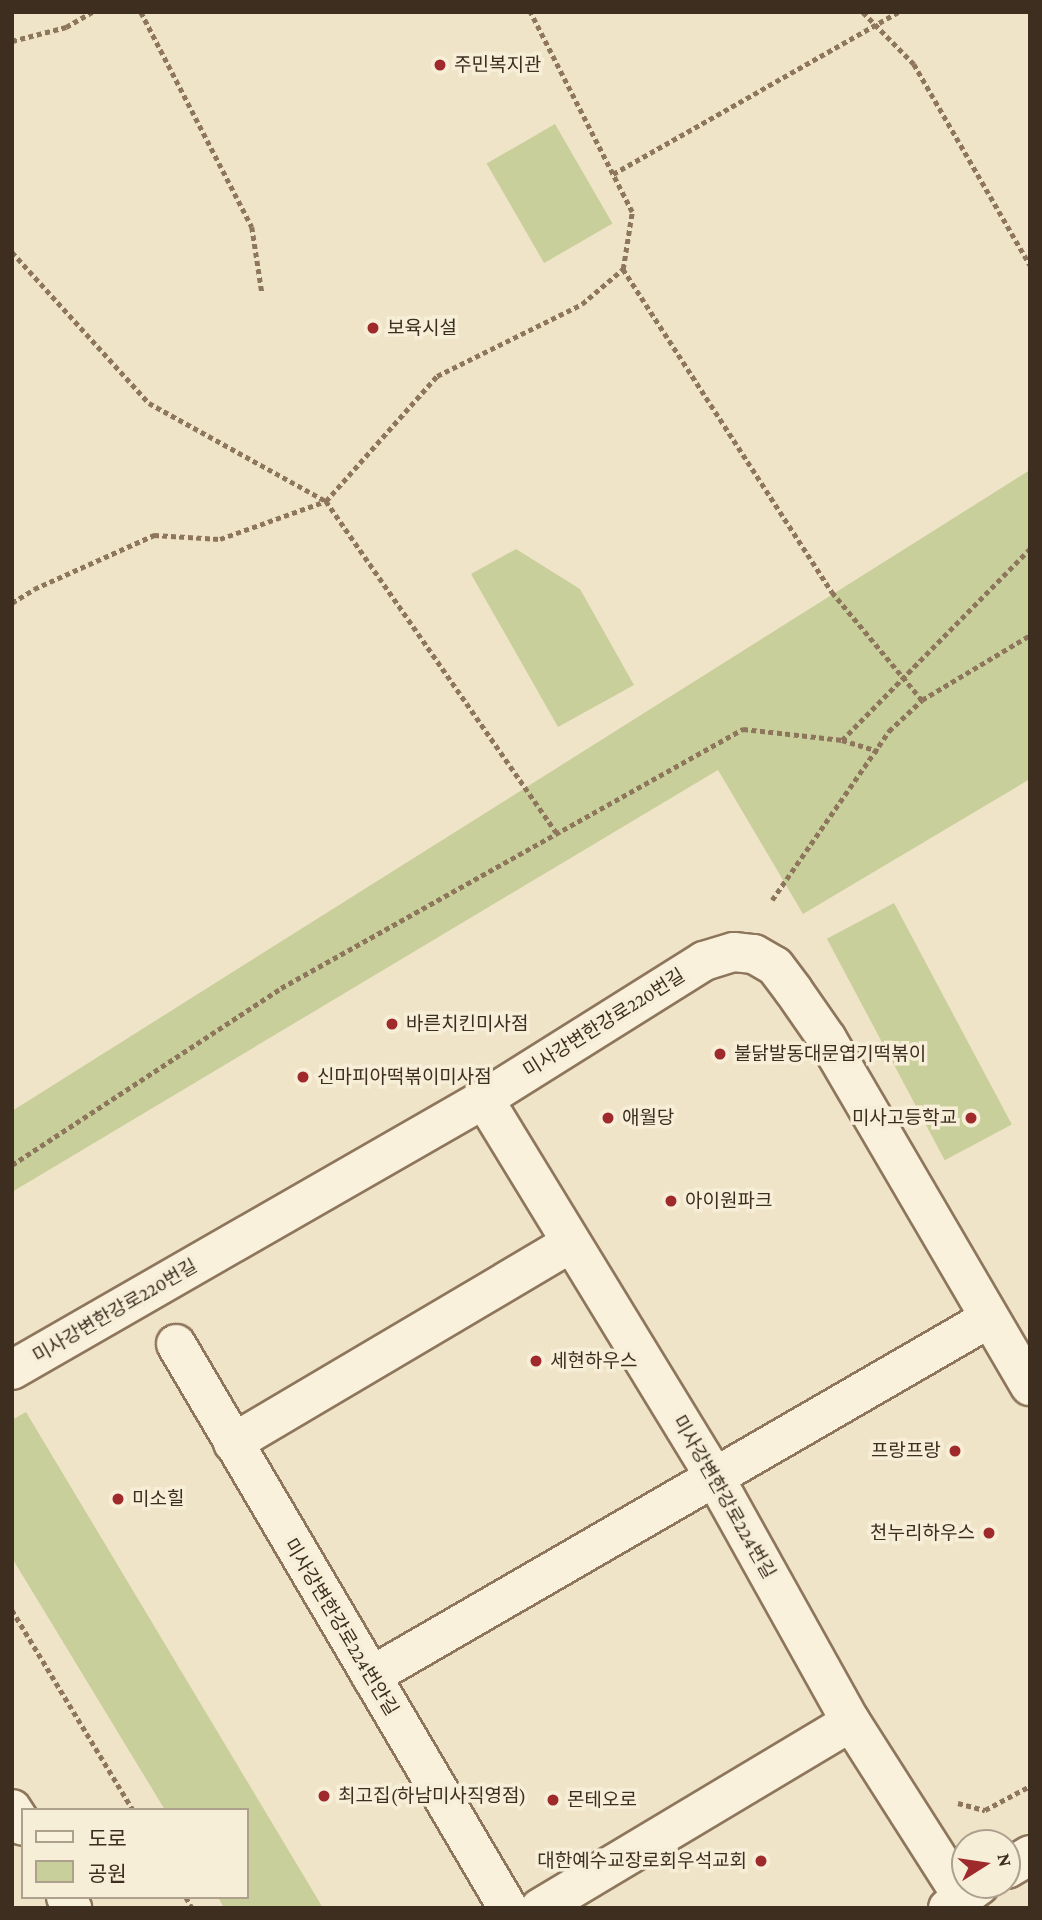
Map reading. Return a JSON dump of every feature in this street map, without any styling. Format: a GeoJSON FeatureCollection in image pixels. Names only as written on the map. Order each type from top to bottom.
{"type":"FeatureCollection","features":[{"type":"Feature","properties":{"kind":"street","name":"미사강변한강로220번길"},"geometry":{"type":"LineString","coordinates":[[12,1370],[484,1099],[704,961],[734,952],[754,954],[775,966],[827,1040],[988,1319],[1030,1386]]}},
{"type":"Feature","properties":{"kind":"street","name":"미사강변한강로224번길"},"geometry":{"type":"LineString","coordinates":[[484,1099],[715,1478],[851,1722],[951,1876]]}},
{"type":"Feature","properties":{"kind":"street"},"geometry":{"type":"LineString","coordinates":[[233,1443],[570,1244]]}},
{"type":"Feature","properties":{"kind":"street"},"geometry":{"type":"LineString","coordinates":[[371,1676],[988,1319]]}},
{"type":"Feature","properties":{"kind":"street","name":"미사강변한강로224번안길"},"geometry":{"type":"LineString","coordinates":[[176,1345],[508,1908]]}},
{"type":"Feature","properties":{"kind":"street"},"geometry":{"type":"LineString","coordinates":[[540,1908],[851,1722]]}},
{"type":"Feature","properties":{"kind":"path"},"geometry":{"type":"LineString","coordinates":[[12,41],[66,27],[92,12]]}},
{"type":"Feature","properties":{"kind":"path"},"geometry":{"type":"LineString","coordinates":[[141,12],[253,227],[262,292]]}},
{"type":"Feature","properties":{"kind":"path"},"geometry":{"type":"LineString","coordinates":[[12,603],[33,589],[154,535],[220,539],[326,501],[436,376],[582,304],[623,269],[632,212],[530,12]]}},
{"type":"Feature","properties":{"kind":"path"},"geometry":{"type":"LineString","coordinates":[[863,12],[914,64],[1030,265]]}},
{"type":"Feature","properties":{"kind":"path"},"geometry":{"type":"LineString","coordinates":[[613,174],[898,12]]}},
{"type":"Feature","properties":{"kind":"path"},"geometry":{"type":"LineString","coordinates":[[12,252],[149,404],[326,501],[557,833]]}},
{"type":"Feature","properties":{"kind":"path"},"geometry":{"type":"LineString","coordinates":[[623,269],[832,592],[922,700]]}},
{"type":"Feature","properties":{"kind":"path"},"geometry":{"type":"LineString","coordinates":[[842,740],[1030,549]]}},
{"type":"Feature","properties":{"kind":"path"},"geometry":{"type":"LineString","coordinates":[[772,900],[809,841],[878,751],[889,732],[922,700],[1030,635]]}},
{"type":"Feature","properties":{"kind":"path"},"geometry":{"type":"LineString","coordinates":[[12,1165],[281,988],[743,729],[842,740],[878,751]]}},
{"type":"Feature","properties":{"kind":"path"},"geometry":{"type":"LineString","coordinates":[[12,1610],[132,1808]]}},
{"type":"Feature","properties":{"kind":"path"},"geometry":{"type":"LineString","coordinates":[[958,1803],[985,1810],[1030,1786]]}},
{"type":"Feature","properties":{"kind":"green space"},"geometry":{"type":"Polygon","coordinates":[[[555,124],[612,224],[544,263],[487,164],[555,124]]]}},
{"type":"Feature","properties":{"kind":"green space"},"geometry":{"type":"Polygon","coordinates":[[[1030,470],[1030,779],[803,914],[718,770],[12,1192],[12,1111],[1030,470]]]}},
{"type":"Feature","properties":{"kind":"green space"},"geometry":{"type":"Polygon","coordinates":[[[516,549],[580,589],[634,685],[558,727],[471,574],[516,549]]]}},
{"type":"Feature","properties":{"kind":"green space"},"geometry":{"type":"Polygon","coordinates":[[[894,903],[1012,1125],[945,1160],[827,939],[894,903]]]}},
{"type":"Feature","properties":{"kind":"green space"},"geometry":{"type":"Polygon","coordinates":[[[26,1412],[323,1908],[224,1908],[219,1899],[248,1899],[248,1808],[164,1808],[12,1558],[12,1420],[26,1412]]]}},
{"type":"Feature","properties":{"kind":"place","name":"주민복지관"},"geometry":{"type":"Point","coordinates":[440,65]}},
{"type":"Feature","properties":{"kind":"place","name":"보육시설"},"geometry":{"type":"Point","coordinates":[373,328]}},
{"type":"Feature","properties":{"kind":"place","name":"바른치킨미사점"},"geometry":{"type":"Point","coordinates":[392,1024]}},
{"type":"Feature","properties":{"kind":"place","name":"불닭발동대문엽기떡볶이"},"geometry":{"type":"Point","coordinates":[720,1054]}},
{"type":"Feature","properties":{"kind":"place","name":"신마피아떡볶이미사점"},"geometry":{"type":"Point","coordinates":[303,1077]}},
{"type":"Feature","properties":{"kind":"place","name":"애월당"},"geometry":{"type":"Point","coordinates":[608,1118]}},
{"type":"Feature","properties":{"kind":"place","name":"미사고등학교"},"geometry":{"type":"Point","coordinates":[971,1118]}},
{"type":"Feature","properties":{"kind":"place","name":"아이원파크"},"geometry":{"type":"Point","coordinates":[671,1201]}},
{"type":"Feature","properties":{"kind":"place","name":"세현하우스"},"geometry":{"type":"Point","coordinates":[536,1361]}},
{"type":"Feature","properties":{"kind":"place","name":"프랑프랑"},"geometry":{"type":"Point","coordinates":[955,1451]}},
{"type":"Feature","properties":{"kind":"place","name":"미소힐"},"geometry":{"type":"Point","coordinates":[118,1499]}},
{"type":"Feature","properties":{"kind":"place","name":"천누리하우스"},"geometry":{"type":"Point","coordinates":[989,1533]}},
{"type":"Feature","properties":{"kind":"place","name":"최고집(하남미사직영점)"},"geometry":{"type":"Point","coordinates":[324,1796]}},
{"type":"Feature","properties":{"kind":"place","name":"몬테오로"},"geometry":{"type":"Point","coordinates":[553,1800]}},
{"type":"Feature","properties":{"kind":"place","name":"대한예수교장로회우석교회"},"geometry":{"type":"Point","coordinates":[761,1861]}}]}
